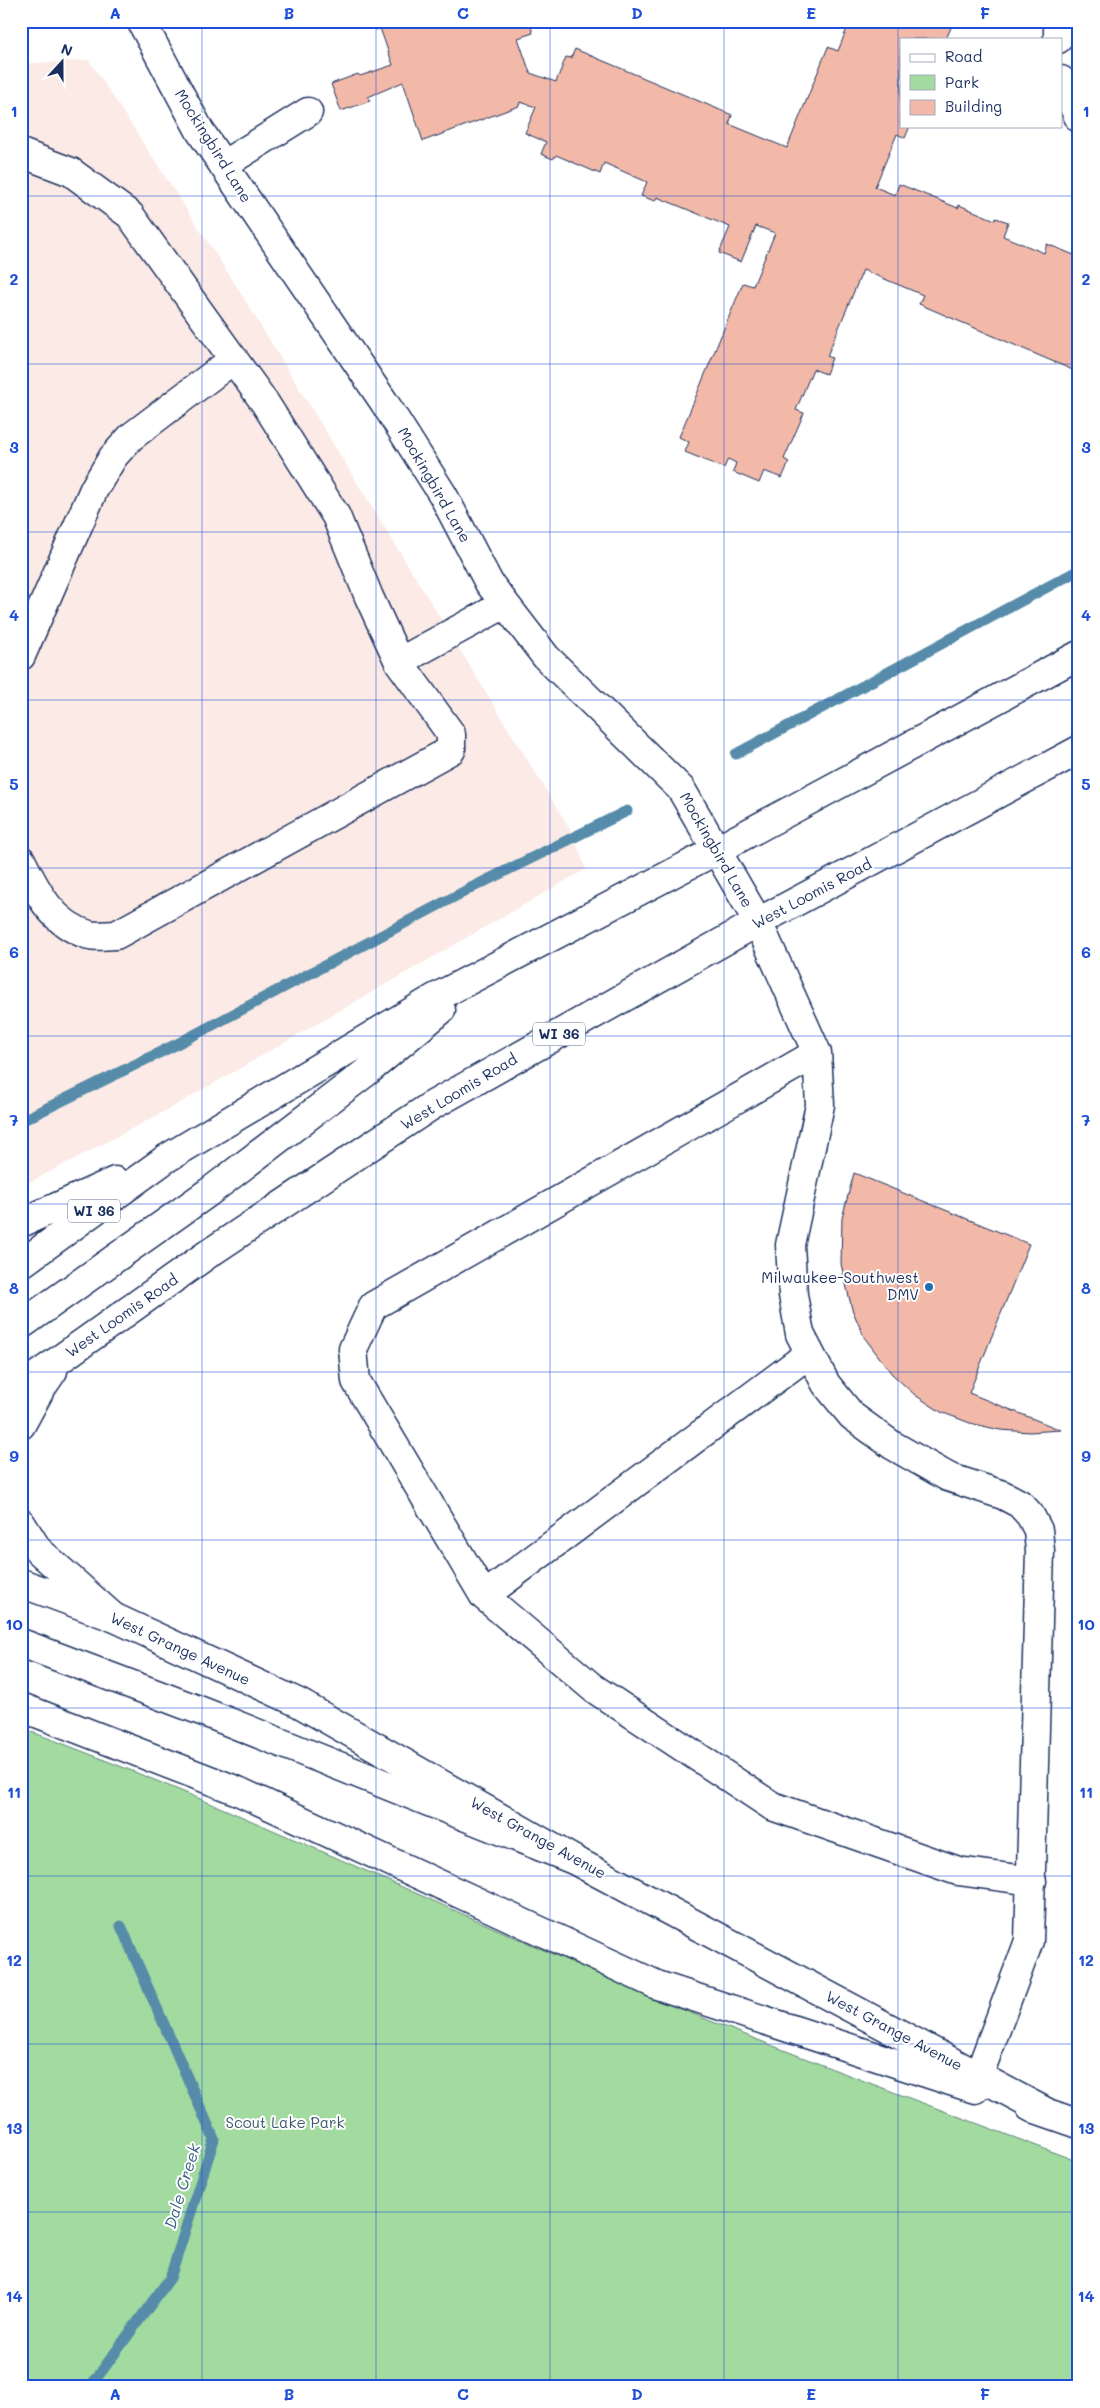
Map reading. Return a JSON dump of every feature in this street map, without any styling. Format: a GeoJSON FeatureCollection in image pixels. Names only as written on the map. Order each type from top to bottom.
{"type":"FeatureCollection","features":[{"type":"Feature","properties":{"kind":"main road","name":"Mockingbird Lane"},"geometry":{"type":"LineString","coordinates":[[141,21],[143,29],[200,131],[384,402],[443,495],[489,583],[546,657],[681,788],[758,922],[817,1053]]}},
{"type":"Feature","properties":{"kind":"main road"},"geometry":{"type":"LineString","coordinates":[[1058,21],[1058,38]]}},
{"type":"Feature","properties":{"kind":"main road"},"geometry":{"type":"LineString","coordinates":[[1062,82],[1079,118]]}},
{"type":"Feature","properties":{"kind":"main road"},"geometry":{"type":"LineString","coordinates":[[223,165],[308,112]]}},
{"type":"Feature","properties":{"kind":"main road"},"geometry":{"type":"LineString","coordinates":[[21,153],[71,172],[130,215],[265,403],[336,516],[369,597],[399,662],[451,734],[451,750],[116,936],[90,935],[70,927],[50,913],[22,862]]}},
{"type":"Feature","properties":{"kind":"main road"},"geometry":{"type":"LineString","coordinates":[[21,656],[94,489],[113,458],[131,437],[234,359]]}},
{"type":"Feature","properties":{"kind":"main road"},"geometry":{"type":"LineString","coordinates":[[399,662],[505,604]]}},
{"type":"Feature","properties":{"kind":"main road","name":"WI 36"},"geometry":{"type":"LineString","coordinates":[[21,1264],[167,1158],[433,999],[717,850],[1079,655]]}},
{"type":"Feature","properties":{"kind":"main road","name":"West Loomis Road"},"geometry":{"type":"LineString","coordinates":[[21,1387],[208,1254],[431,1106],[758,922],[1079,750]]}},
{"type":"Feature","properties":{"kind":"main road"},"geometry":{"type":"LineString","coordinates":[[21,1325],[217,1187],[369,1070],[488,970]]}},
{"type":"Feature","properties":{"kind":"main road"},"geometry":{"type":"LineString","coordinates":[[976,2082],[1030,1941],[1032,1881],[1040,1551],[1038,1530],[1030,1515],[1020,1504],[1003,1495],[948,1477],[892,1446],[852,1416],[826,1384],[800,1334],[793,1295],[790,1244],[820,1105],[817,1053],[374,1306],[353,1349],[356,1381],[484,1596],[593,1688],[772,1806],[958,1871],[1032,1881]]}},
{"type":"Feature","properties":{"kind":"main road"},"geometry":{"type":"LineString","coordinates":[[21,1224],[167,1158]]}},
{"type":"Feature","properties":{"kind":"main road"},"geometry":{"type":"LineString","coordinates":[[484,1596],[810,1353]]}},
{"type":"Feature","properties":{"kind":"main road"},"geometry":{"type":"LineString","coordinates":[[21,1426],[40,1390],[62,1358]]}},
{"type":"Feature","properties":{"kind":"main road"},"geometry":{"type":"LineString","coordinates":[[21,1523],[38,1550],[113,1617]]}},
{"type":"Feature","properties":{"kind":"main road","name":"West Grange Avenue"},"geometry":{"type":"LineString","coordinates":[[21,1582],[113,1617],[299,1703],[574,1860],[976,2082],[1079,2124]]}},
{"type":"Feature","properties":{"kind":"main road"},"geometry":{"type":"LineString","coordinates":[[21,1643],[204,1712],[574,1860]]}},
{"type":"Feature","properties":{"kind":"main road","name":"West Grange Avenue"},"geometry":{"type":"LineString","coordinates":[[21,1706],[238,1791],[657,1985],[976,2082]]}},
{"type":"Feature","properties":{"kind":"shaded area"},"geometry":{"type":"Polygon","coordinates":[[[89,60],[230,276],[573,834],[586,869],[169,1109],[21,1187],[21,64],[89,60]]]}},
{"type":"Feature","properties":{"kind":"green space","name":"Scout Lake Park"},"geometry":{"type":"Polygon","coordinates":[[[21,1728],[93,1755],[306,1844],[648,1995],[831,2068],[1079,2162],[1079,2387],[21,2387],[21,1728]]]}},
{"type":"Feature","properties":{"kind":"building"},"geometry":{"type":"Polygon","coordinates":[[[373,21],[529,21],[533,33],[518,38],[530,73],[556,82],[566,57],[571,58],[575,49],[732,115],[729,124],[787,148],[828,47],[838,51],[850,21],[954,21],[946,38],[900,38],[900,128],[909,128],[905,138],[897,134],[875,187],[895,195],[899,184],[958,208],[959,205],[995,220],[996,218],[1008,222],[1003,236],[1044,253],[1047,244],[1079,257],[1079,362],[1075,371],[919,304],[923,295],[863,270],[827,356],[832,358],[826,374],[813,369],[796,410],[804,413],[784,459],[789,462],[782,478],[764,471],[759,483],[733,472],[736,463],[728,459],[724,468],[685,452],[689,442],[679,437],[743,283],[753,286],[775,233],[756,226],[741,262],[719,253],[730,227],[657,197],[655,201],[641,196],[647,182],[604,163],[600,174],[556,155],[553,159],[541,154],[546,142],[525,133],[536,107],[520,102],[519,106],[423,141],[403,82],[368,97],[370,101],[341,111],[331,84],[358,74],[360,76],[393,65],[380,28],[376,30],[373,21]]]}},
{"type":"Feature","properties":{"kind":"building","name":"Milwaukee-Southwest DMV"},"geometry":{"type":"Polygon","coordinates":[[[854,1173],[1029,1244],[969,1393],[1061,1430],[1030,1432],[1000,1430],[970,1423],[941,1412],[915,1395],[892,1374],[864,1337],[852,1309],[841,1264],[842,1218],[854,1173]]]}},
{"type":"Feature","properties":{"kind":"waterway"},"geometry":{"type":"LineString","coordinates":[[736,754],[1079,570]]}},
{"type":"Feature","properties":{"kind":"waterway"},"geometry":{"type":"LineString","coordinates":[[21,1121],[177,1044],[469,889],[627,811]]}},
{"type":"Feature","properties":{"kind":"waterway","name":"Dale Creek"},"geometry":{"type":"LineString","coordinates":[[90,2387],[170,2278],[214,2139],[121,1926]]}},
{"type":"Feature","properties":{"kind":"place","name":"Milwaukee-Southwest DMV"},"geometry":{"type":"Point","coordinates":[929,1287]}}]}
